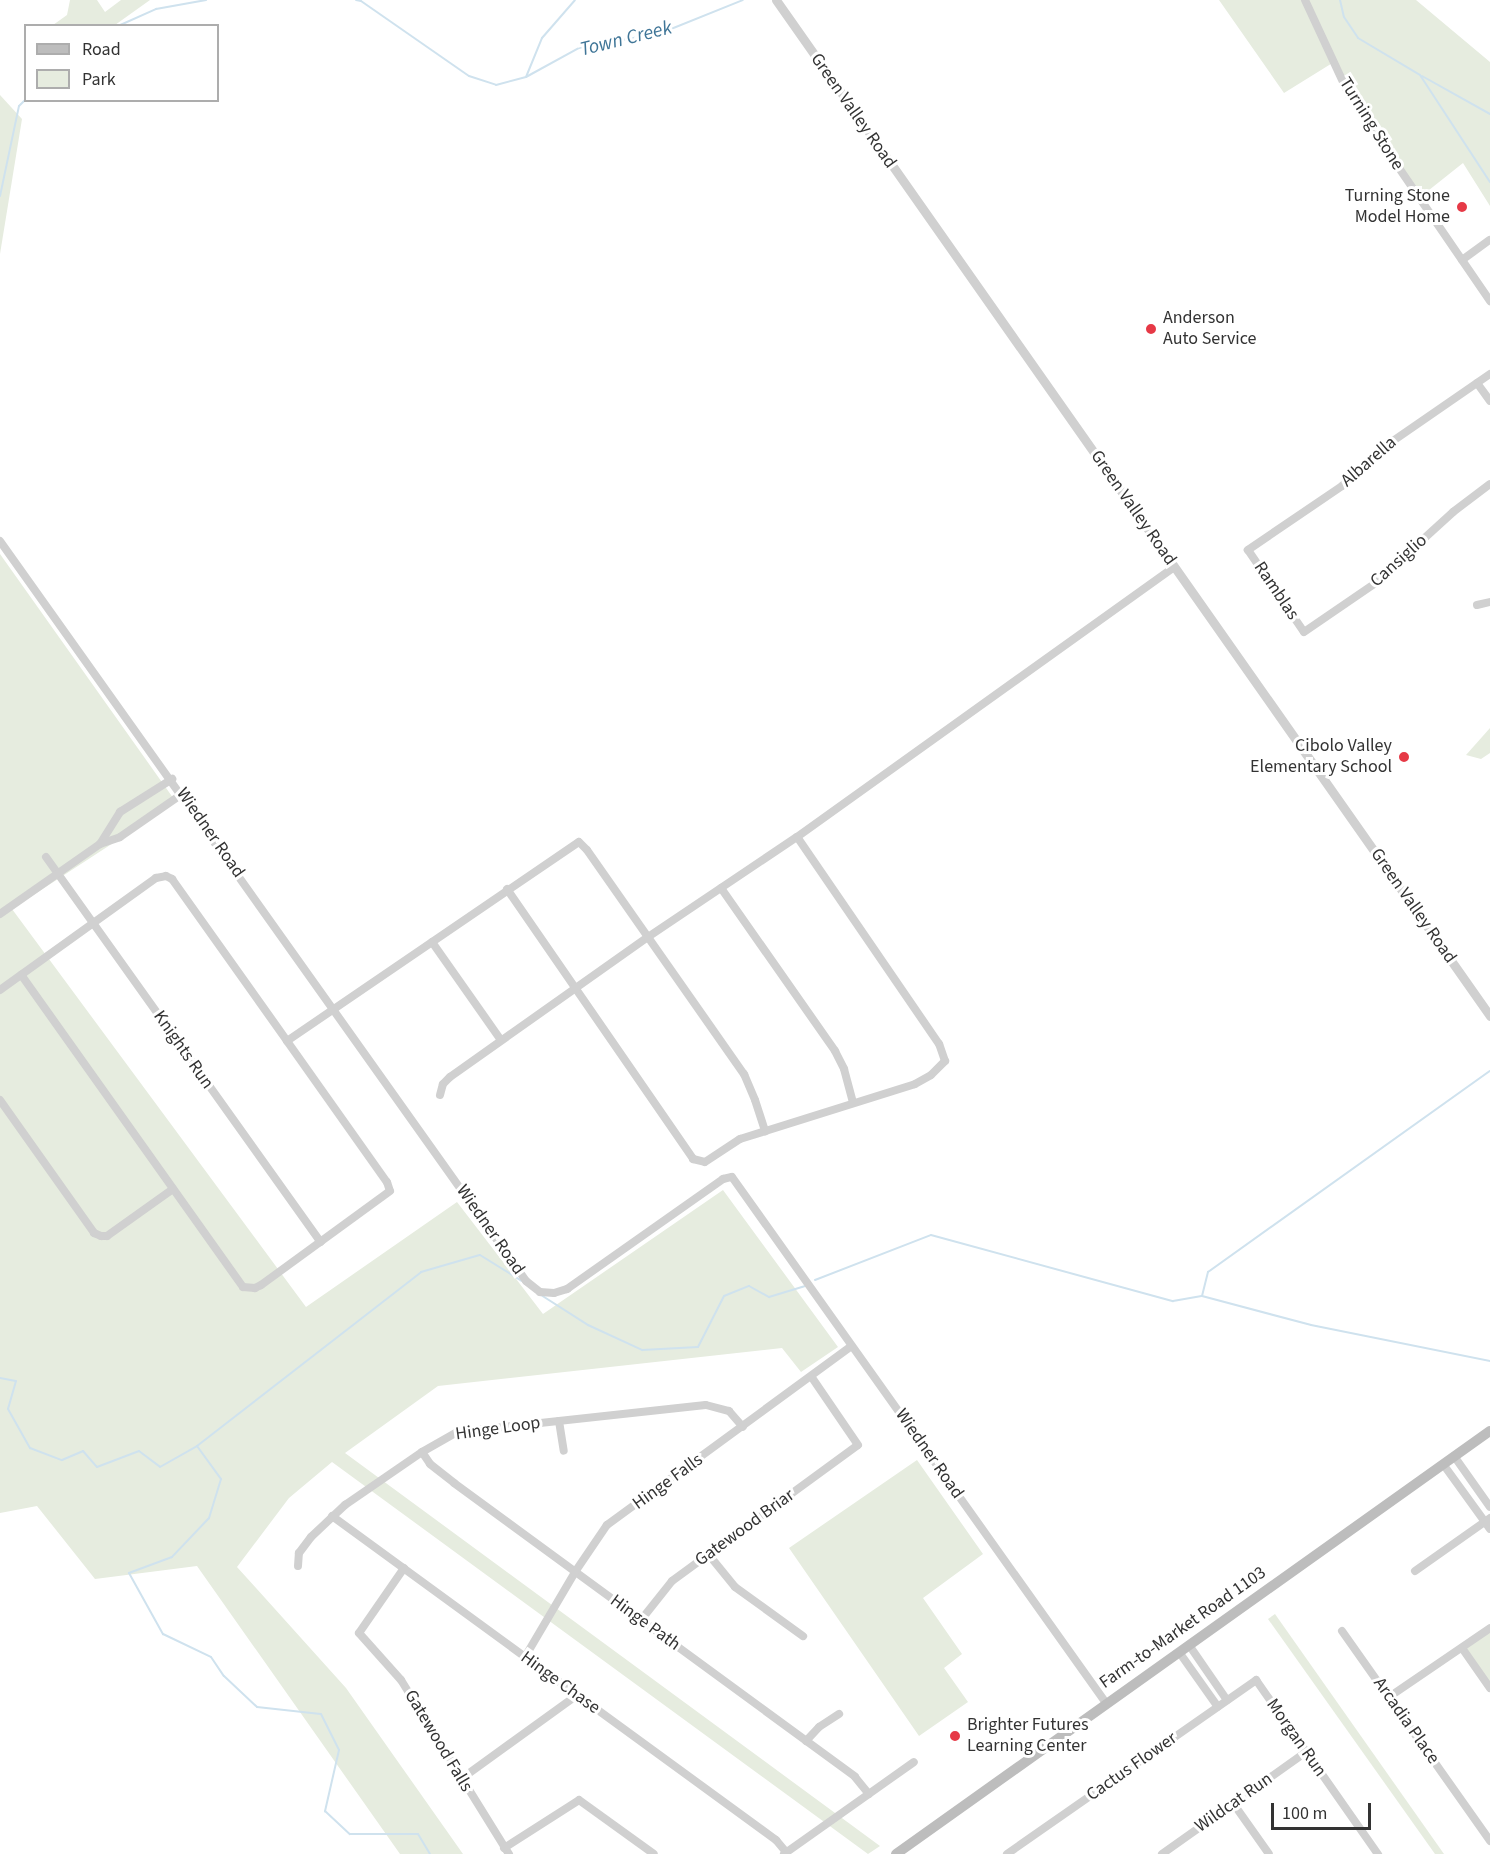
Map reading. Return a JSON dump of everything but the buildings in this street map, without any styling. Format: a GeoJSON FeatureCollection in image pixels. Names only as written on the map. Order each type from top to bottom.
{"type":"FeatureCollection","features":[{"type":"Feature","properties":{"kind":"main road","name":"Farm-to-Market Road 1103"},"geometry":{"type":"LineString","coordinates":[[896,1854],[1490,1431]]}},
{"type":"Feature","properties":{"kind":"street","name":"Green Valley Road"},"geometry":{"type":"LineString","coordinates":[[776,0],[1490,1016]]}},
{"type":"Feature","properties":{"kind":"street","name":"Turning Stone"},"geometry":{"type":"LineString","coordinates":[[1305,0],[1349,95],[1490,301]]}},
{"type":"Feature","properties":{"kind":"street"},"geometry":{"type":"LineString","coordinates":[[1462,260],[1490,240]]}},
{"type":"Feature","properties":{"kind":"street","name":"Albarella"},"geometry":{"type":"LineString","coordinates":[[1248,550],[1342,486],[1384,447],[1490,374]]}},
{"type":"Feature","properties":{"kind":"street"},"geometry":{"type":"LineString","coordinates":[[1477,383],[1490,401]]}},
{"type":"Feature","properties":{"kind":"street","name":"Cansiglio"},"geometry":{"type":"LineString","coordinates":[[1304,632],[1374,584],[1452,512],[1490,484]]}},
{"type":"Feature","properties":{"kind":"street","name":"Wiedner Road"},"geometry":{"type":"LineString","coordinates":[[0,541],[172,779],[521,1276],[540,1292],[554,1293],[575,1284],[723,1179],[732,1177],[1106,1703]]}},
{"type":"Feature","properties":{"kind":"street","name":"Ramblas"},"geometry":{"type":"LineString","coordinates":[[1248,550],[1304,632]]}},
{"type":"Feature","properties":{"kind":"street"},"geometry":{"type":"LineString","coordinates":[[440,1095],[443,1084],[450,1077],[501,1040],[796,837],[1174,567]]}},
{"type":"Feature","properties":{"kind":"street"},"geometry":{"type":"LineString","coordinates":[[1477,605],[1490,602]]}},
{"type":"Feature","properties":{"kind":"street"},"geometry":{"type":"LineString","coordinates":[[100,844],[125,808],[172,779]]}},
{"type":"Feature","properties":{"kind":"street"},"geometry":{"type":"LineString","coordinates":[[0,914],[100,844],[120,837],[182,794]]}},
{"type":"Feature","properties":{"kind":"street"},"geometry":{"type":"LineString","coordinates":[[507,889],[693,1159],[705,1162],[740,1139],[924,1080],[943,1066],[944,1054],[796,837]]}},
{"type":"Feature","properties":{"kind":"street"},"geometry":{"type":"LineString","coordinates":[[287,1041],[579,842],[744,1074],[756,1100],[765,1131]]}},
{"type":"Feature","properties":{"kind":"street","name":"Knights Run"},"geometry":{"type":"LineString","coordinates":[[46,857],[321,1242]]}},
{"type":"Feature","properties":{"kind":"street"},"geometry":{"type":"LineString","coordinates":[[0,990],[156,878],[166,876],[171,879],[287,1041],[387,1182],[390,1191],[261,1285],[255,1288],[243,1287],[21,975]]}},
{"type":"Feature","properties":{"kind":"street"},"geometry":{"type":"LineString","coordinates":[[721,888],[840,1059],[854,1103]]}},
{"type":"Feature","properties":{"kind":"street"},"geometry":{"type":"LineString","coordinates":[[432,942],[501,1040]]}},
{"type":"Feature","properties":{"kind":"street"},"geometry":{"type":"LineString","coordinates":[[0,1100],[94,1233],[107,1236],[173,1189]]}},
{"type":"Feature","properties":{"kind":"street","name":"Hinge Falls"},"geometry":{"type":"LineString","coordinates":[[525,1657],[575,1572],[607,1525],[743,1428],[852,1346]]}},
{"type":"Feature","properties":{"kind":"street","name":"Gatewood Briar"},"geometry":{"type":"LineString","coordinates":[[641,1620],[672,1581],[858,1445],[811,1376]]}},
{"type":"Feature","properties":{"kind":"street","name":"Hinge Loop"},"geometry":{"type":"LineString","coordinates":[[298,1566],[299,1553],[332,1516],[422,1452],[457,1432],[706,1406],[729,1411],[743,1428]]}},
{"type":"Feature","properties":{"kind":"street"},"geometry":{"type":"LineString","coordinates":[[559,1421],[564,1451]]}},
{"type":"Feature","properties":{"kind":"street","name":"Hinge Path"},"geometry":{"type":"LineString","coordinates":[[422,1452],[430,1464],[855,1777],[869,1794]]}},
{"type":"Feature","properties":{"kind":"street"},"geometry":{"type":"LineString","coordinates":[[1454,1456],[1490,1507]]}},
{"type":"Feature","properties":{"kind":"street"},"geometry":{"type":"LineString","coordinates":[[1443,1464],[1487,1520],[1490,1529]]}},
{"type":"Feature","properties":{"kind":"street","name":"Hinge Chase"},"geometry":{"type":"LineString","coordinates":[[332,1516],[776,1840],[785,1853]]}},
{"type":"Feature","properties":{"kind":"street"},"geometry":{"type":"LineString","coordinates":[[1415,1571],[1487,1520]]}},
{"type":"Feature","properties":{"kind":"street"},"geometry":{"type":"LineString","coordinates":[[709,1555],[735,1587],[803,1636]]}},
{"type":"Feature","properties":{"kind":"street","name":"Gatewood Falls"},"geometry":{"type":"LineString","coordinates":[[404,1568],[359,1633],[401,1680],[507,1851]]}},
{"type":"Feature","properties":{"kind":"street"},"geometry":{"type":"LineString","coordinates":[[1389,1697],[1490,1628]]}},
{"type":"Feature","properties":{"kind":"street","name":"Arcadia Place"},"geometry":{"type":"LineString","coordinates":[[1342,1631],[1490,1841]]}},
{"type":"Feature","properties":{"kind":"street"},"geometry":{"type":"LineString","coordinates":[[1189,1645],[1227,1700]]}},
{"type":"Feature","properties":{"kind":"street"},"geometry":{"type":"LineString","coordinates":[[1462,1648],[1490,1688]]}},
{"type":"Feature","properties":{"kind":"street"},"geometry":{"type":"LineString","coordinates":[[1179,1652],[1218,1707]]}},
{"type":"Feature","properties":{"kind":"street","name":"Cactus Flower"},"geometry":{"type":"LineString","coordinates":[[1007,1854],[1256,1680]]}},
{"type":"Feature","properties":{"kind":"street","name":"Morgan Run"},"geometry":{"type":"LineString","coordinates":[[1256,1680],[1377,1854]]}},
{"type":"Feature","properties":{"kind":"street"},"geometry":{"type":"LineString","coordinates":[[461,1779],[577,1695]]}},
{"type":"Feature","properties":{"kind":"street"},"geometry":{"type":"LineString","coordinates":[[806,1741],[819,1727],[839,1714]]}},
{"type":"Feature","properties":{"kind":"street","name":"Wildcat Run"},"geometry":{"type":"LineString","coordinates":[[1162,1854],[1306,1752]]}},
{"type":"Feature","properties":{"kind":"street"},"geometry":{"type":"LineString","coordinates":[[785,1853],[914,1762]]}},
{"type":"Feature","properties":{"kind":"street"},"geometry":{"type":"LineString","coordinates":[[507,1851],[579,1800],[654,1854]]}},
{"type":"Feature","properties":{"kind":"street"},"geometry":{"type":"LineString","coordinates":[[1233,1803],[1269,1854]]}},
{"type":"Feature","properties":{"kind":"green space"},"geometry":{"type":"Polygon","coordinates":[[[70,0],[97,0],[105,12],[121,0],[150,0],[116,24],[54,24],[67,15],[70,0]]]}},
{"type":"Feature","properties":{"kind":"green space"},"geometry":{"type":"Polygon","coordinates":[[[1219,0],[1416,0],[1490,62],[1490,206],[1463,163],[1419,198],[1362,116],[1334,62],[1284,93],[1219,0]]]}},
{"type":"Feature","properties":{"kind":"green space"},"geometry":{"type":"Polygon","coordinates":[[[0,95],[22,119],[0,254],[0,95]]]}},
{"type":"Feature","properties":{"kind":"green space"},"geometry":{"type":"Polygon","coordinates":[[[0,554],[176,802],[12,909],[306,1307],[457,1202],[543,1314],[723,1190],[838,1347],[801,1372],[782,1348],[438,1386],[345,1453],[880,1846],[868,1854],[332,1462],[289,1498],[237,1567],[346,1688],[463,1854],[400,1854],[197,1566],[95,1579],[37,1506],[0,1513],[0,554]]]}},
{"type":"Feature","properties":{"kind":"green space"},"geometry":{"type":"Polygon","coordinates":[[[1490,728],[1490,753],[1481,759],[1466,755],[1490,728]]]}},
{"type":"Feature","properties":{"kind":"green space"},"geometry":{"type":"Polygon","coordinates":[[[917,1460],[983,1554],[923,1598],[962,1654],[944,1668],[968,1702],[919,1736],[789,1548],[917,1460]]]}},
{"type":"Feature","properties":{"kind":"green space"},"geometry":{"type":"Polygon","coordinates":[[[1275,1614],[1444,1854],[1435,1854],[1268,1619],[1275,1614]]]}},
{"type":"Feature","properties":{"kind":"green space"},"geometry":{"type":"Polygon","coordinates":[[[1490,1628],[1490,1688],[1462,1648],[1490,1628]]]}},
{"type":"Feature","properties":{"kind":"waterway","name":"Town Creek"},"geometry":{"type":"LineString","coordinates":[[122,24],[156,9],[206,0]]}},
{"type":"Feature","properties":{"kind":"waterway","name":"Town Creek"},"geometry":{"type":"LineString","coordinates":[[356,0],[361,1],[469,76],[496,85],[526,77],[579,48],[661,33],[743,0]]}},
{"type":"Feature","properties":{"kind":"waterway"},"geometry":{"type":"LineString","coordinates":[[526,77],[542,38],[575,0]]}},
{"type":"Feature","properties":{"kind":"waterway"},"geometry":{"type":"LineString","coordinates":[[1340,0],[1344,17],[1358,38],[1420,75],[1490,182]]}},
{"type":"Feature","properties":{"kind":"waterway"},"geometry":{"type":"LineString","coordinates":[[1422,76],[1490,114]]}},
{"type":"Feature","properties":{"kind":"waterway","name":"Town Creek"},"geometry":{"type":"LineString","coordinates":[[0,196],[19,106],[24,101]]}},
{"type":"Feature","properties":{"kind":"waterway"},"geometry":{"type":"LineString","coordinates":[[1202,1296],[1208,1272],[1490,1071]]}},
{"type":"Feature","properties":{"kind":"waterway"},"geometry":{"type":"LineString","coordinates":[[815,1280],[931,1235],[1173,1301],[1202,1296],[1311,1325],[1490,1361]]}},
{"type":"Feature","properties":{"kind":"waterway"},"geometry":{"type":"LineString","coordinates":[[0,1378],[16,1381],[8,1409],[30,1448],[62,1460],[83,1451],[97,1467],[139,1451],[160,1467],[197,1446],[421,1272],[480,1255],[522,1281]]}},
{"type":"Feature","properties":{"kind":"waterway"},"geometry":{"type":"LineString","coordinates":[[541,1295],[588,1325],[642,1350],[698,1347],[724,1296],[749,1286],[769,1297],[804,1286]]}},
{"type":"Feature","properties":{"kind":"waterway"},"geometry":{"type":"LineString","coordinates":[[197,1446],[221,1479],[209,1518],[172,1557],[129,1573],[163,1634],[211,1657],[224,1676],[257,1707],[321,1714],[339,1750],[325,1811],[350,1834],[418,1834],[430,1854]]}},
{"type":"Feature","properties":{"kind":"place","name":"Turning Stone Model Home"},"geometry":{"type":"Point","coordinates":[1462,207]}},
{"type":"Feature","properties":{"kind":"place","name":"Anderson Auto Service"},"geometry":{"type":"Point","coordinates":[1151,329]}},
{"type":"Feature","properties":{"kind":"place","name":"Cibolo Valley Elementary School"},"geometry":{"type":"Point","coordinates":[1404,757]}},
{"type":"Feature","properties":{"kind":"place","name":"Brighter Futures Learning Center"},"geometry":{"type":"Point","coordinates":[955,1736]}}]}
